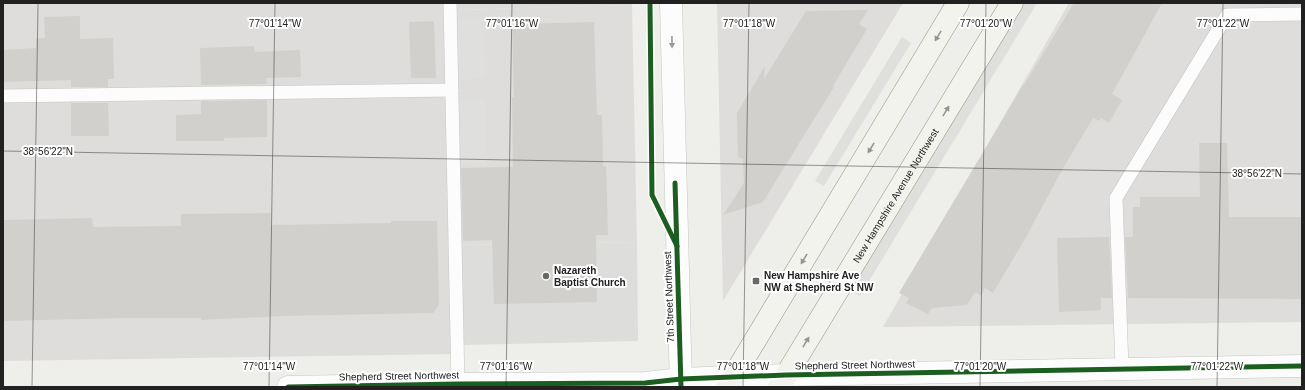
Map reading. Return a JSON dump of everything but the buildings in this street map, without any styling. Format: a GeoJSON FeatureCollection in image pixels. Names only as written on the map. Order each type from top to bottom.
{"type":"FeatureCollection","features":[{"type":"Feature","properties":{"kind":"main road"},"geometry":{"type":"LineString","coordinates":[[730,382],[958,3]]}},
{"type":"Feature","properties":{"kind":"main road","name":"New Hampshire Avenue Northwest"},"geometry":{"type":"LineString","coordinates":[[782,381],[1012,3]]}},
{"type":"Feature","properties":{"kind":"street","name":"7th Street Northwest"},"geometry":{"type":"LineString","coordinates":[[671,3],[681,383]]}},
{"type":"Feature","properties":{"kind":"street","name":"Shepherd Street Northwest"},"geometry":{"type":"LineString","coordinates":[[288,387],[911,380],[1122,369],[1302,366]]}},
{"type":"Feature","properties":{"kind":"lane"},"geometry":{"type":"LineString","coordinates":[[450,3],[458,384]]}},
{"type":"Feature","properties":{"kind":"lane"},"geometry":{"type":"LineString","coordinates":[[1122,369],[1116,198],[1227,15],[1302,14]]}},
{"type":"Feature","properties":{"kind":"lane"},"geometry":{"type":"LineString","coordinates":[[3,96],[452,90]]}},
{"type":"Feature","properties":{"kind":"shaded area"},"geometry":{"type":"Polygon","coordinates":[[[3,3],[455,3],[455,10],[632,5],[637,242],[461,245],[456,354],[3,361],[3,3]]]}},
{"type":"Feature","properties":{"kind":"shaded area"},"geometry":{"type":"Polygon","coordinates":[[[455,3],[632,3],[632,5],[455,10],[455,3]]]}},
{"type":"Feature","properties":{"kind":"shaded area"},"geometry":{"type":"Polygon","coordinates":[[[717,3],[903,3],[723,301],[717,3]]]}},
{"type":"Feature","properties":{"kind":"shaded area"},"geometry":{"type":"Polygon","coordinates":[[[1022,3],[1037,3],[860,296],[850,290],[1022,3]]]}},
{"type":"Feature","properties":{"kind":"shaded area"},"geometry":{"type":"Polygon","coordinates":[[[1069,3],[1302,3],[1302,322],[883,327],[1069,3]]]}},
{"type":"Feature","properties":{"kind":"shaded area"},"geometry":{"type":"Polygon","coordinates":[[[457,17],[483,17],[485,78],[458,80],[457,17]]]}},
{"type":"Feature","properties":{"kind":"shaded area"},"geometry":{"type":"Polygon","coordinates":[[[902,37],[911,43],[824,186],[815,181],[902,37]]]}},
{"type":"Feature","properties":{"kind":"shaded area"},"geometry":{"type":"Polygon","coordinates":[[[485,100],[487,163],[459,164],[458,101],[485,100]]]}},
{"type":"Feature","properties":{"kind":"shaded area"},"geometry":{"type":"Polygon","coordinates":[[[637,242],[638,341],[461,345],[461,245],[637,242]]]}},
{"type":"Feature","properties":{"kind":"cycle path"},"geometry":{"type":"LineString","coordinates":[[650,3],[652,195],[677,246]]}},
{"type":"Feature","properties":{"kind":"cycle path"},"geometry":{"type":"LineString","coordinates":[[675,183],[681,387]]}},
{"type":"Feature","properties":{"kind":"cycle path"},"geometry":{"type":"LineString","coordinates":[[288,387],[645,383],[681,379],[786,375],[1302,366]]}},
{"type":"Feature","properties":{"kind":"place","name":"Nazareth Baptist Church"},"geometry":{"type":"Point","coordinates":[546,276]}},
{"type":"Feature","properties":{"kind":"place","name":"New Hampshire Ave NW at Shepherd St NW"},"geometry":{"type":"Point","coordinates":[756,281]}}]}
